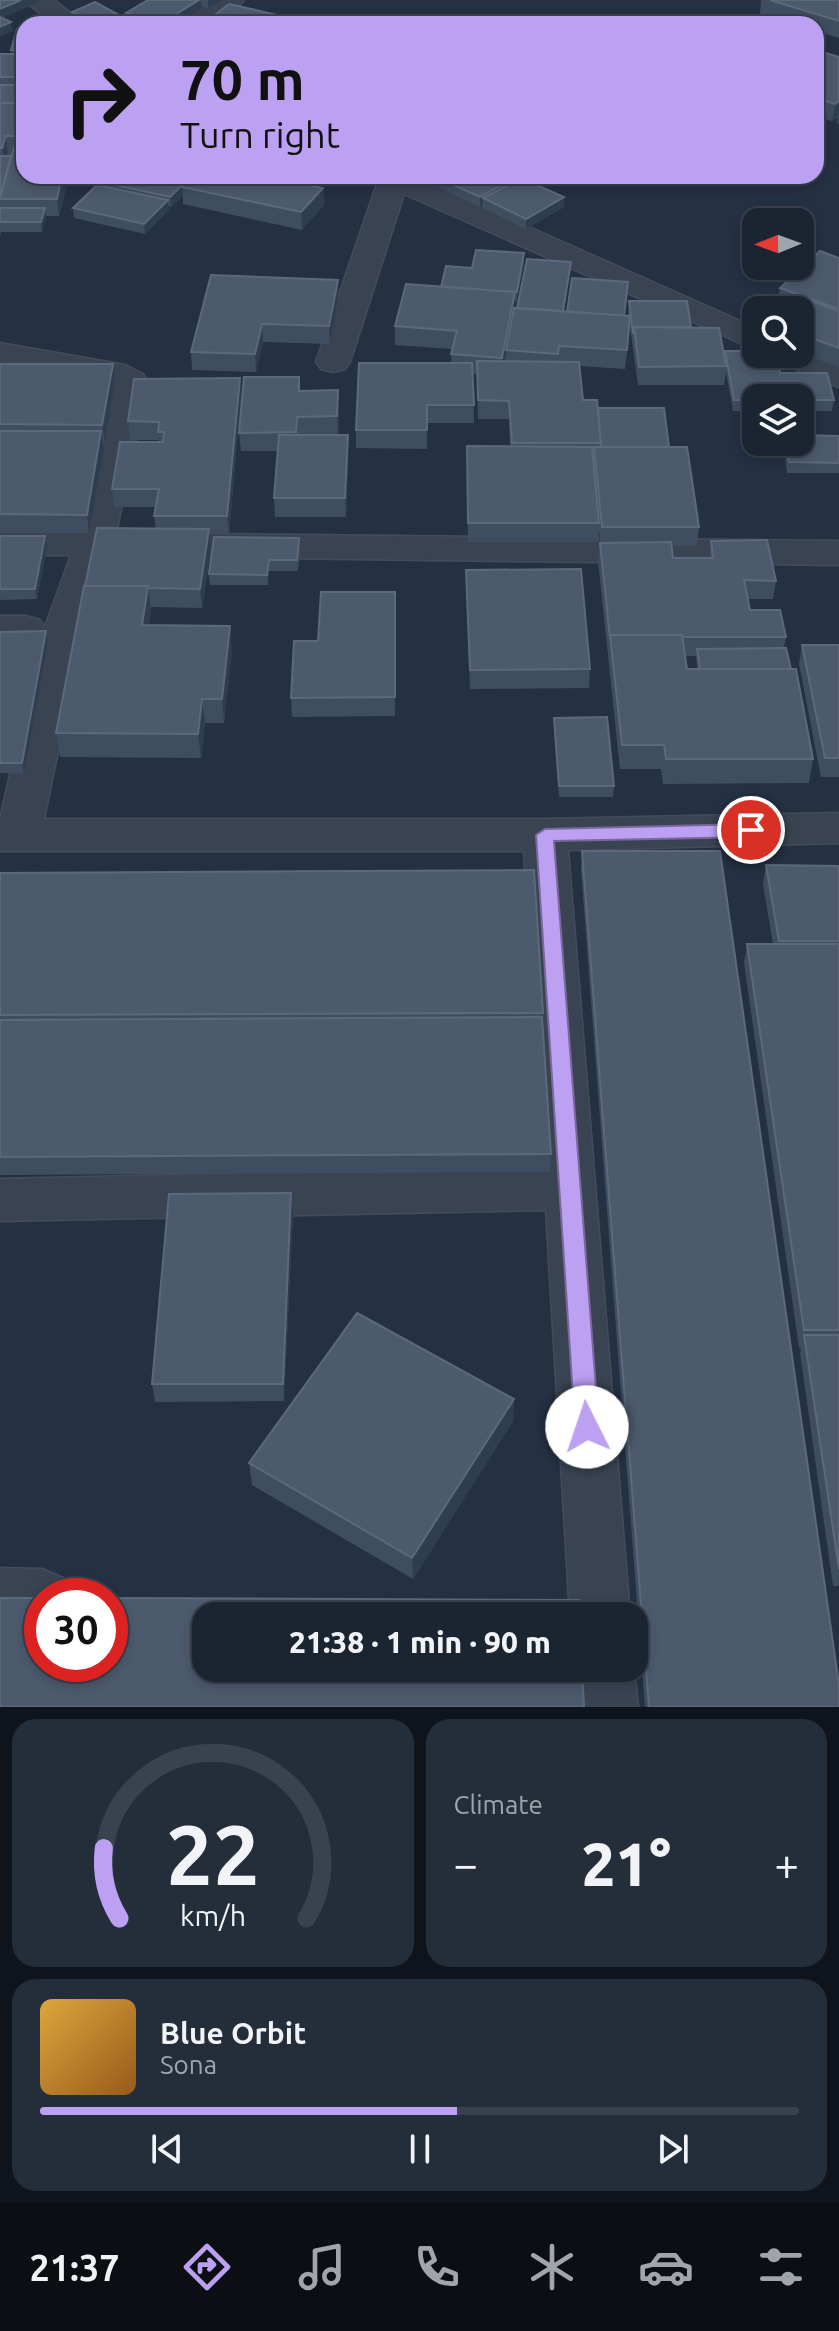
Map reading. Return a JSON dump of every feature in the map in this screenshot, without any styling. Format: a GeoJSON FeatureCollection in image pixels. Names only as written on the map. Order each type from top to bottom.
{"type":"FeatureCollection","features":[{"type":"Feature","properties":{"kind":"street"},"geometry":{"type":"LineString","coordinates":[[37,0],[59,16]]}},
{"type":"Feature","properties":{"kind":"street"},"geometry":{"type":"LineString","coordinates":[[200,16],[231,0]]}},
{"type":"Feature","properties":{"kind":"street"},"geometry":{"type":"LineString","coordinates":[[333,362],[390,184]]}},
{"type":"Feature","properties":{"kind":"street"},"geometry":{"type":"LineString","coordinates":[[408,184],[742,334]]}},
{"type":"Feature","properties":{"kind":"street"},"geometry":{"type":"LineString","coordinates":[[0,353],[113,372],[131,381],[95,543],[62,634],[10,835],[545,835],[839,828]]}},
{"type":"Feature","properties":{"kind":"street"},"geometry":{"type":"LineString","coordinates":[[814,366],[839,377]]}},
{"type":"Feature","properties":{"kind":"street"},"geometry":{"type":"LineString","coordinates":[[0,543],[839,553]]}},
{"type":"Feature","properties":{"kind":"street"},"geometry":{"type":"LineString","coordinates":[[545,835],[570,1188],[584,1602]]}},
{"type":"Feature","properties":{"kind":"street"},"geometry":{"type":"LineString","coordinates":[[0,1200],[570,1188]]}},
{"type":"Feature","properties":{"kind":"street"},"geometry":{"type":"LineString","coordinates":[[0,1597],[24,1598]]}},
{"type":"Feature","properties":{"kind":"street"},"geometry":{"type":"LineString","coordinates":[[605,1682],[607,1707]]}},
{"type":"Feature","properties":{"kind":"building"},"geometry":{"type":"Polygon","coordinates":[[[0,0],[21,0],[0,9],[0,0]]]}},
{"type":"Feature","properties":{"kind":"building"},"geometry":{"type":"Polygon","coordinates":[[[148,0],[199,0],[173,16],[135,16],[126,13],[148,0]]]}},
{"type":"Feature","properties":{"kind":"building"},"geometry":{"type":"Polygon","coordinates":[[[770,0],[839,0],[839,21],[770,0]]]}},
{"type":"Feature","properties":{"kind":"building"},"geometry":{"type":"Polygon","coordinates":[[[95,2],[120,16],[81,16],[72,12],[95,2]]]}},
{"type":"Feature","properties":{"kind":"building"},"geometry":{"type":"Polygon","coordinates":[[[229,4],[282,16],[213,16],[229,4]]]}},
{"type":"Feature","properties":{"kind":"building"},"geometry":{"type":"Polygon","coordinates":[[[0,17],[11,22],[0,27],[0,17]]]}},
{"type":"Feature","properties":{"kind":"building"},"geometry":{"type":"Polygon","coordinates":[[[16,32],[16,50],[11,50],[16,32]]]}},
{"type":"Feature","properties":{"kind":"building"},"geometry":{"type":"Polygon","coordinates":[[[824,52],[839,57],[839,101],[835,104],[824,101],[824,52]]]}},
{"type":"Feature","properties":{"kind":"building"},"geometry":{"type":"Polygon","coordinates":[[[0,54],[16,54],[16,77],[0,77],[0,54]]]}},
{"type":"Feature","properties":{"kind":"building"},"geometry":{"type":"Polygon","coordinates":[[[0,85],[16,85],[16,103],[0,103],[0,85]]]}},
{"type":"Feature","properties":{"kind":"building"},"geometry":{"type":"Polygon","coordinates":[[[0,103],[16,103],[16,136],[6,136],[0,148],[0,103]]]}},
{"type":"Feature","properties":{"kind":"building"},"geometry":{"type":"Polygon","coordinates":[[[16,140],[16,184],[60,184],[57,199],[0,199],[16,140]]]}},
{"type":"Feature","properties":{"kind":"building"},"geometry":{"type":"Polygon","coordinates":[[[0,156],[11,156],[0,197],[0,156]]]}},
{"type":"Feature","properties":{"kind":"building"},"geometry":{"type":"Polygon","coordinates":[[[110,184],[184,184],[170,197],[110,184]]]}},
{"type":"Feature","properties":{"kind":"building"},"geometry":{"type":"Polygon","coordinates":[[[185,184],[305,184],[323,188],[301,212],[182,187],[185,184]]]}},
{"type":"Feature","properties":{"kind":"building"},"geometry":{"type":"Polygon","coordinates":[[[451,184],[504,184],[480,197],[451,184]]]}},
{"type":"Feature","properties":{"kind":"building"},"geometry":{"type":"Polygon","coordinates":[[[510,184],[535,184],[564,197],[526,219],[483,198],[510,184]]]}},
{"type":"Feature","properties":{"kind":"building"},"geometry":{"type":"Polygon","coordinates":[[[97,185],[168,200],[144,224],[73,208],[97,185]]]}},
{"type":"Feature","properties":{"kind":"building"},"geometry":{"type":"Polygon","coordinates":[[[0,208],[45,208],[41,222],[0,222],[0,208]]]}},
{"type":"Feature","properties":{"kind":"building"},"geometry":{"type":"Polygon","coordinates":[[[476,250],[524,253],[517,292],[441,287],[446,266],[472,268],[476,250]]]}},
{"type":"Feature","properties":{"kind":"building"},"geometry":{"type":"Polygon","coordinates":[[[820,251],[839,258],[839,309],[814,300],[814,296],[802,296],[780,288],[789,280],[814,280],[814,257],[820,251]]]}},
{"type":"Feature","properties":{"kind":"building"},"geometry":{"type":"Polygon","coordinates":[[[527,259],[571,262],[563,311],[517,308],[527,259]]]}},
{"type":"Feature","properties":{"kind":"building"},"geometry":{"type":"Polygon","coordinates":[[[211,275],[338,280],[329,326],[262,324],[255,354],[191,352],[211,275]]]}},
{"type":"Feature","properties":{"kind":"building"},"geometry":{"type":"Polygon","coordinates":[[[572,278],[628,282],[624,316],[567,312],[572,278]]]}},
{"type":"Feature","properties":{"kind":"building"},"geometry":{"type":"Polygon","coordinates":[[[406,284],[515,292],[502,358],[451,354],[457,331],[395,326],[406,284]]]}},
{"type":"Feature","properties":{"kind":"building"},"geometry":{"type":"Polygon","coordinates":[[[629,301],[687,301],[691,327],[634,327],[633,334],[629,301]]]}},
{"type":"Feature","properties":{"kind":"building"},"geometry":{"type":"Polygon","coordinates":[[[814,302],[839,311],[839,348],[814,339],[814,302]]]}},
{"type":"Feature","properties":{"kind":"building"},"geometry":{"type":"Polygon","coordinates":[[[514,308],[630,316],[627,350],[559,346],[558,354],[506,350],[514,308]]]}},
{"type":"Feature","properties":{"kind":"building"},"geometry":{"type":"Polygon","coordinates":[[[634,327],[719,328],[726,366],[639,367],[634,327]]]}},
{"type":"Feature","properties":{"kind":"building"},"geometry":{"type":"Polygon","coordinates":[[[725,351],[742,351],[742,368],[779,368],[780,373],[827,373],[834,400],[814,400],[814,384],[742,384],[742,400],[734,400],[725,351]]]}},
{"type":"Feature","properties":{"kind":"building"},"geometry":{"type":"Polygon","coordinates":[[[477,361],[579,362],[583,400],[597,400],[601,443],[512,443],[509,401],[478,400],[477,361]]]}},
{"type":"Feature","properties":{"kind":"building"},"geometry":{"type":"Polygon","coordinates":[[[359,363],[472,363],[474,405],[427,405],[427,430],[356,430],[359,363]]]}},
{"type":"Feature","properties":{"kind":"building"},"geometry":{"type":"Polygon","coordinates":[[[0,364],[113,364],[102,425],[0,424],[0,364]]]}},
{"type":"Feature","properties":{"kind":"building"},"geometry":{"type":"Polygon","coordinates":[[[244,377],[299,377],[299,391],[338,390],[337,416],[297,417],[296,432],[239,433],[244,377]]]}},
{"type":"Feature","properties":{"kind":"building"},"geometry":{"type":"Polygon","coordinates":[[[240,378],[227,516],[154,516],[159,489],[112,489],[120,442],[163,442],[164,432],[158,432],[159,422],[128,421],[134,379],[240,378]]]}},
{"type":"Feature","properties":{"kind":"building"},"geometry":{"type":"Polygon","coordinates":[[[598,408],[664,408],[669,447],[601,447],[598,408]]]}},
{"type":"Feature","properties":{"kind":"building"},"geometry":{"type":"Polygon","coordinates":[[[0,431],[101,431],[87,515],[0,514],[0,431]]]}},
{"type":"Feature","properties":{"kind":"building"},"geometry":{"type":"Polygon","coordinates":[[[279,435],[348,435],[345,498],[274,498],[279,435]]]}},
{"type":"Feature","properties":{"kind":"building"},"geometry":{"type":"Polygon","coordinates":[[[814,435],[839,436],[839,463],[789,462],[788,456],[814,456],[814,435]]]}},
{"type":"Feature","properties":{"kind":"building"},"geometry":{"type":"Polygon","coordinates":[[[467,446],[592,447],[599,523],[468,523],[467,446]]]}},
{"type":"Feature","properties":{"kind":"building"},"geometry":{"type":"Polygon","coordinates":[[[594,447],[687,447],[699,527],[602,527],[594,447]]]}},
{"type":"Feature","properties":{"kind":"building"},"geometry":{"type":"Polygon","coordinates":[[[97,528],[209,529],[200,589],[85,586],[97,528]]]}},
{"type":"Feature","properties":{"kind":"building"},"geometry":{"type":"Polygon","coordinates":[[[0,536],[45,536],[35,589],[0,589],[0,536]]]}},
{"type":"Feature","properties":{"kind":"building"},"geometry":{"type":"Polygon","coordinates":[[[214,537],[299,538],[297,560],[269,560],[267,575],[209,574],[214,537]]]}},
{"type":"Feature","properties":{"kind":"building"},"geometry":{"type":"Polygon","coordinates":[[[767,540],[776,581],[744,580],[750,610],[780,610],[786,637],[610,635],[610,638],[600,543],[671,542],[673,558],[713,558],[711,541],[767,540]]]}},
{"type":"Feature","properties":{"kind":"building"},"geometry":{"type":"Polygon","coordinates":[[[581,569],[590,669],[470,670],[466,570],[581,569]]]}},
{"type":"Feature","properties":{"kind":"building"},"geometry":{"type":"Polygon","coordinates":[[[84,586],[148,586],[142,625],[230,626],[222,699],[202,699],[198,734],[56,733],[84,586]]]}},
{"type":"Feature","properties":{"kind":"building"},"geometry":{"type":"Polygon","coordinates":[[[321,592],[395,592],[395,697],[291,698],[294,641],[318,641],[321,592]]]}},
{"type":"Feature","properties":{"kind":"building"},"geometry":{"type":"Polygon","coordinates":[[[46,631],[22,763],[0,763],[0,632],[46,631]]]}},
{"type":"Feature","properties":{"kind":"building"},"geometry":{"type":"Polygon","coordinates":[[[610,635],[682,635],[687,669],[796,669],[813,759],[666,759],[664,745],[622,745],[610,635]]]}},
{"type":"Feature","properties":{"kind":"building"},"geometry":{"type":"Polygon","coordinates":[[[802,645],[839,645],[839,758],[825,758],[802,645]]]}},
{"type":"Feature","properties":{"kind":"building"},"geometry":{"type":"Polygon","coordinates":[[[786,648],[791,669],[700,669],[697,649],[786,648]]]}},
{"type":"Feature","properties":{"kind":"building"},"geometry":{"type":"Polygon","coordinates":[[[607,717],[614,786],[559,786],[554,718],[607,717]]]}},
{"type":"Feature","properties":{"kind":"building"},"geometry":{"type":"Polygon","coordinates":[[[582,851],[720,851],[839,1685],[839,1707],[649,1707],[648,1602],[641,1602],[582,851]]]}},
{"type":"Feature","properties":{"kind":"building"},"geometry":{"type":"Polygon","coordinates":[[[766,865],[839,866],[839,941],[779,941],[766,865]]]}},
{"type":"Feature","properties":{"kind":"building"},"geometry":{"type":"Polygon","coordinates":[[[534,870],[543,1013],[0,1015],[0,873],[534,870]]]}},
{"type":"Feature","properties":{"kind":"building"},"geometry":{"type":"Polygon","coordinates":[[[747,944],[839,944],[839,1330],[804,1330],[747,944]]]}},
{"type":"Feature","properties":{"kind":"building"},"geometry":{"type":"Polygon","coordinates":[[[542,1017],[551,1154],[0,1157],[0,1020],[542,1017]]]}},
{"type":"Feature","properties":{"kind":"building"},"geometry":{"type":"Polygon","coordinates":[[[291,1193],[283,1384],[152,1384],[169,1194],[291,1193]]]}},
{"type":"Feature","properties":{"kind":"building"},"geometry":{"type":"Polygon","coordinates":[[[357,1313],[514,1399],[412,1558],[249,1463],[357,1313]]]}},
{"type":"Feature","properties":{"kind":"building"},"geometry":{"type":"Polygon","coordinates":[[[804,1335],[839,1335],[839,1569],[804,1335]]]}},
{"type":"Feature","properties":{"kind":"building"},"geometry":{"type":"Polygon","coordinates":[[[0,1598],[24,1598],[24,1682],[128,1682],[128,1598],[579,1600],[192,1602],[192,1682],[583,1682],[584,1707],[0,1707],[0,1598]]]}},
{"type":"Feature","properties":{"kind":"route"},"geometry":{"type":"LineString","coordinates":[[587,1427],[545,835],[751,830]]}}]}
